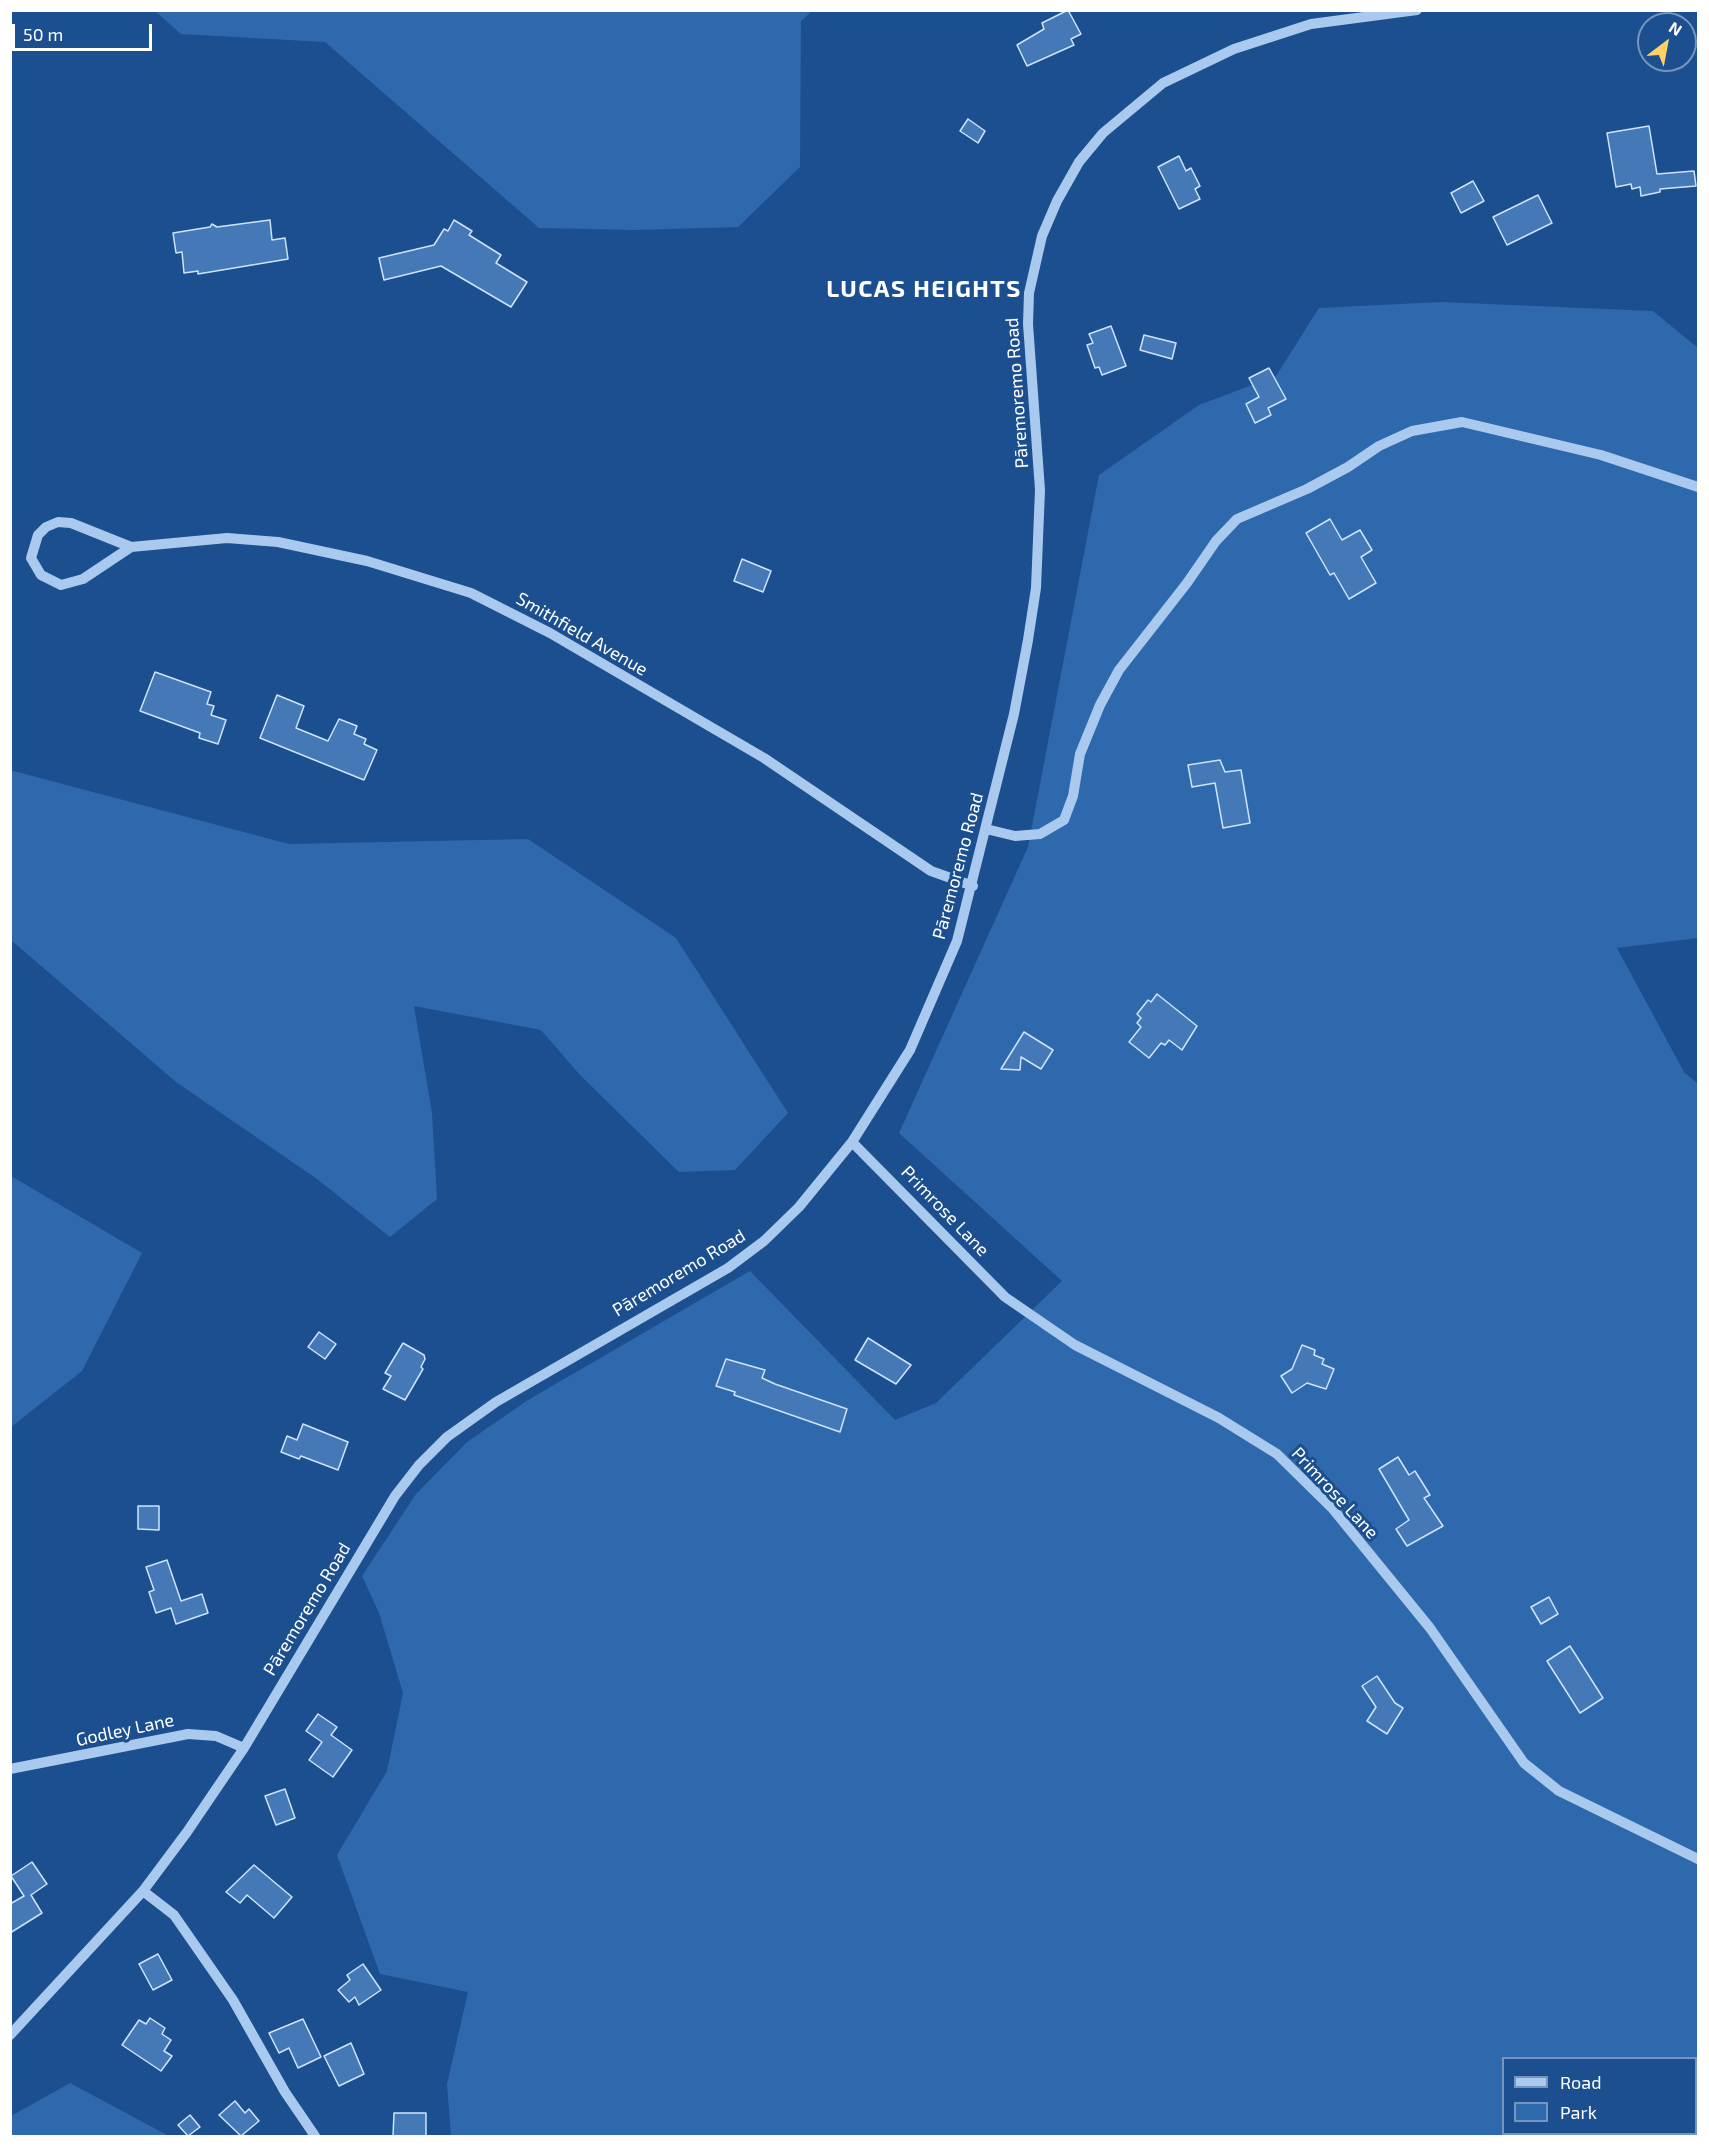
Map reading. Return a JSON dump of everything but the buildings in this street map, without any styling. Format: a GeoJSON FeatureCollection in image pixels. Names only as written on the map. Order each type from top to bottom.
{"type":"FeatureCollection","features":[{"type":"Feature","properties":{"kind":"street","name":"Pāremoremo Road"},"geometry":{"type":"LineString","coordinates":[[10,2035],[143,1891],[244,1748],[395,1496],[447,1437],[505,1396],[728,1268],[764,1241],[799,1207],[852,1142],[910,1050],[957,941],[973,886],[1014,714],[1036,588],[1040,490],[1028,324],[1033,266],[1057,201],[1079,162],[1103,133],[1163,83],[1234,49],[1311,24],[1418,10]]}},
{"type":"Feature","properties":{"kind":"street"},"geometry":{"type":"LineString","coordinates":[[986,829],[1015,836],[1040,834],[1064,820],[1073,796],[1080,754],[1100,705],[1119,670],[1188,583],[1216,541],[1237,519],[1307,489],[1387,442],[1412,431],[1462,422],[1601,455],[1698,487]]}},
{"type":"Feature","properties":{"kind":"street","name":"Smithfield Avenue"},"geometry":{"type":"LineString","coordinates":[[131,547],[71,523],[58,522],[46,527],[38,535],[31,558],[33,567],[50,582],[72,584],[131,547],[227,538],[278,542],[367,561],[471,592],[550,633],[764,758],[931,871],[973,886]]}},
{"type":"Feature","properties":{"kind":"street","name":"Primrose Lane"},"geometry":{"type":"LineString","coordinates":[[852,1142],[1005,1297],[1075,1345],[1218,1418],[1277,1454],[1333,1509],[1430,1628],[1524,1763],[1559,1791],[1698,1859]]}},
{"type":"Feature","properties":{"kind":"street","name":"Godley Lane"},"geometry":{"type":"LineString","coordinates":[[10,1769],[188,1734],[216,1736],[244,1748]]}},
{"type":"Feature","properties":{"kind":"street"},"geometry":{"type":"LineString","coordinates":[[143,1891],[174,1915],[187,1933],[232,2000],[285,2092],[315,2136]]}},
{"type":"Feature","properties":{"kind":"green space"},"geometry":{"type":"Polygon","coordinates":[[[155,11],[812,11],[801,21],[800,167],[738,227],[636,230],[539,228],[325,42],[181,34],[155,11]]]}},
{"type":"Feature","properties":{"kind":"green space"},"geometry":{"type":"Polygon","coordinates":[[[1441,302],[1653,311],[1698,348],[1698,938],[1617,948],[1684,1072],[1698,1084],[1698,2136],[451,2136],[447,2084],[468,1992],[380,1974],[337,1855],[387,1771],[403,1693],[379,1613],[362,1576],[416,1494],[467,1442],[528,1400],[750,1271],[895,1420],[936,1403],[1062,1281],[899,1133],[1028,847],[1099,475],[1199,405],[1276,376],[1319,308],[1441,302]]]}},
{"type":"Feature","properties":{"kind":"green space"},"geometry":{"type":"Polygon","coordinates":[[[10,770],[289,844],[528,839],[676,938],[788,1113],[735,1170],[679,1172],[580,1075],[541,1030],[414,1006],[432,1113],[437,1199],[390,1237],[317,1179],[176,1082],[11,940],[10,770]]]}},
{"type":"Feature","properties":{"kind":"green space"},"geometry":{"type":"Polygon","coordinates":[[[11,1176],[142,1253],[82,1371],[11,1427],[11,1176]]]}},
{"type":"Feature","properties":{"kind":"green space"},"geometry":{"type":"Polygon","coordinates":[[[70,2083],[169,2136],[11,2136],[11,2116],[70,2083]]]}},
{"type":"Feature","properties":{"kind":"district","name":"LUCAS HEIGHTS"},"geometry":{"type":"Point","coordinates":[924,289]}}]}
